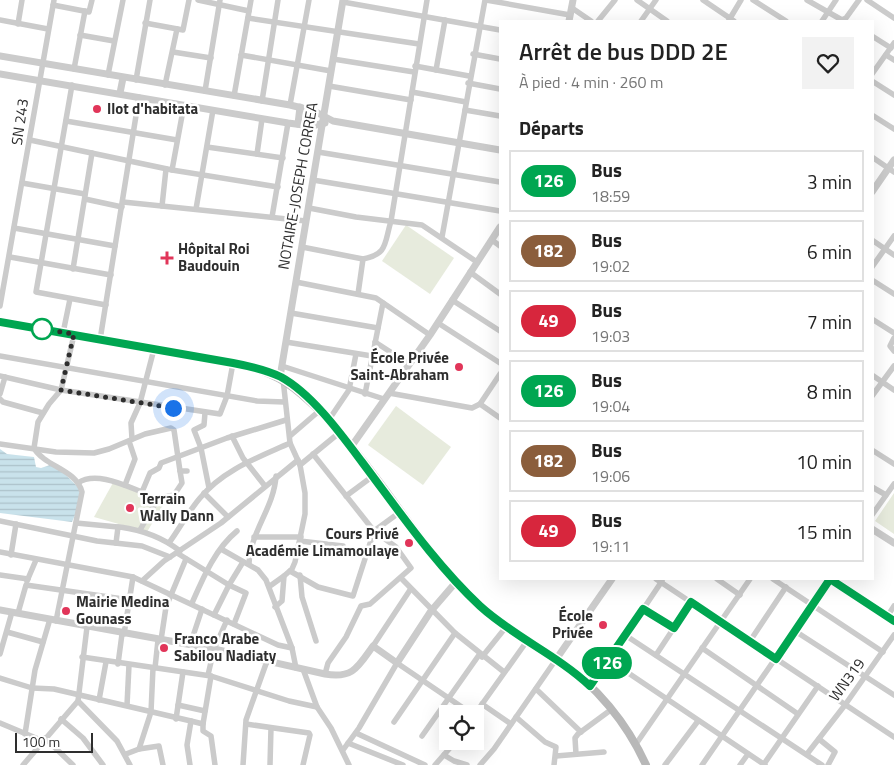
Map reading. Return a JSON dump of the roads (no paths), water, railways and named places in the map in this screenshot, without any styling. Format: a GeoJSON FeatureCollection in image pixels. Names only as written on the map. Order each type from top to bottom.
{"type":"FeatureCollection","features":[{"type":"Feature","properties":{"kind":"main road"},"geometry":{"type":"LineString","coordinates":[[0,322],[233,363],[281,378],[319,411],[340,433],[456,582],[481,607],[506,627],[557,658],[590,686],[612,709],[636,744],[644,764]]}},
{"type":"Feature","properties":{"kind":"street"},"geometry":{"type":"LineString","coordinates":[[18,24],[22,0]]}},
{"type":"Feature","properties":{"kind":"street"},"geometry":{"type":"LineString","coordinates":[[54,3],[90,12],[92,0]]}},
{"type":"Feature","properties":{"kind":"street"},"geometry":{"type":"LineString","coordinates":[[108,75],[122,0]]}},
{"type":"Feature","properties":{"kind":"street"},"geometry":{"type":"LineString","coordinates":[[136,80],[150,0]]}},
{"type":"Feature","properties":{"kind":"street"},"geometry":{"type":"LineString","coordinates":[[145,23],[183,30],[189,0]]}},
{"type":"Feature","properties":{"kind":"street"},"geometry":{"type":"LineString","coordinates":[[198,0],[220,3],[274,23],[419,44]]}},
{"type":"Feature","properties":{"kind":"street"},"geometry":{"type":"LineString","coordinates":[[234,96],[251,0]]}},
{"type":"Feature","properties":{"kind":"street"},"geometry":{"type":"LineString","coordinates":[[262,101],[278,0]]}},
{"type":"Feature","properties":{"kind":"street"},"geometry":{"type":"LineString","coordinates":[[290,105],[309,0]]}},
{"type":"Feature","properties":{"kind":"street"},"geometry":{"type":"LineString","coordinates":[[302,247],[363,259],[376,256],[382,252],[391,221],[401,166],[427,0]]}},
{"type":"Feature","properties":{"kind":"street"},"geometry":{"type":"LineString","coordinates":[[442,237],[460,143],[473,54],[486,0],[570,15],[588,20]]}},
{"type":"Feature","properties":{"kind":"street"},"geometry":{"type":"LineString","coordinates":[[570,15],[573,0]]}},
{"type":"Feature","properties":{"kind":"street"},"geometry":{"type":"LineString","coordinates":[[599,20],[615,0]]}},
{"type":"Feature","properties":{"kind":"street"},"geometry":{"type":"LineString","coordinates":[[637,0],[666,20]]}},
{"type":"Feature","properties":{"kind":"street"},"geometry":{"type":"LineString","coordinates":[[642,20],[656,0]]}},
{"type":"Feature","properties":{"kind":"street"},"geometry":{"type":"LineString","coordinates":[[703,0],[730,20],[741,0]]}},
{"type":"Feature","properties":{"kind":"street"},"geometry":{"type":"LineString","coordinates":[[753,0],[784,20]]}},
{"type":"Feature","properties":{"kind":"street"},"geometry":{"type":"LineString","coordinates":[[807,0],[842,20],[849,20],[859,0]]}},
{"type":"Feature","properties":{"kind":"street"},"geometry":{"type":"LineString","coordinates":[[823,20],[836,0]]}},
{"type":"Feature","properties":{"kind":"street"},"geometry":{"type":"LineString","coordinates":[[867,0],[894,18]]}},
{"type":"Feature","properties":{"kind":"street"},"geometry":{"type":"LineString","coordinates":[[343,1],[499,30]]}},
{"type":"Feature","properties":{"kind":"street","name":"NOTAIRE-JOSEPH CORREA"},"geometry":{"type":"LineString","coordinates":[[281,378],[343,1]]}},
{"type":"Feature","properties":{"kind":"street","name":"SN 243"},"geometry":{"type":"LineString","coordinates":[[0,306],[30,140],[38,80],[54,3]]}},
{"type":"Feature","properties":{"kind":"street"},"geometry":{"type":"LineString","coordinates":[[205,92],[220,3]]}},
{"type":"Feature","properties":{"kind":"street"},"geometry":{"type":"LineString","coordinates":[[74,69],[85,11]]}},
{"type":"Feature","properties":{"kind":"street"},"geometry":{"type":"LineString","coordinates":[[0,20],[48,30]]}},
{"type":"Feature","properties":{"kind":"street"},"geometry":{"type":"LineString","coordinates":[[436,70],[445,20]]}},
{"type":"Feature","properties":{"kind":"street"},"geometry":{"type":"LineString","coordinates":[[165,85],[176,29]]}},
{"type":"Feature","properties":{"kind":"street"},"geometry":{"type":"LineString","coordinates":[[80,35],[114,41]]}},
{"type":"Feature","properties":{"kind":"street"},"geometry":{"type":"LineString","coordinates":[[874,37],[892,46],[874,71]]}},
{"type":"Feature","properties":{"kind":"street"},"geometry":{"type":"LineString","coordinates":[[173,52],[211,58]]}},
{"type":"Feature","properties":{"kind":"street"},"geometry":{"type":"LineString","coordinates":[[473,54],[499,59]]}},
{"type":"Feature","properties":{"kind":"street"},"geometry":{"type":"LineString","coordinates":[[241,55],[331,71]]}},
{"type":"Feature","properties":{"kind":"street"},"geometry":{"type":"LineString","coordinates":[[886,55],[894,60]]}},
{"type":"Feature","properties":{"kind":"street"},"geometry":{"type":"LineString","coordinates":[[0,56],[290,105],[324,115],[333,121],[499,150]]}},
{"type":"Feature","properties":{"kind":"street"},"geometry":{"type":"LineString","coordinates":[[333,59],[436,70],[470,76]]}},
{"type":"Feature","properties":{"kind":"street"},"geometry":{"type":"LineString","coordinates":[[0,74],[288,123],[322,124],[333,121]]}},
{"type":"Feature","properties":{"kind":"street"},"geometry":{"type":"LineString","coordinates":[[120,94],[123,78]]}},
{"type":"Feature","properties":{"kind":"street"},"geometry":{"type":"LineString","coordinates":[[874,81],[894,95]]}},
{"type":"Feature","properties":{"kind":"street"},"geometry":{"type":"LineString","coordinates":[[468,84],[499,89]]}},
{"type":"Feature","properties":{"kind":"street"},"geometry":{"type":"LineString","coordinates":[[72,85],[45,234],[37,293],[106,304]]}},
{"type":"Feature","properties":{"kind":"street"},"geometry":{"type":"LineString","coordinates":[[329,86],[411,100]]}},
{"type":"Feature","properties":{"kind":"street"},"geometry":{"type":"LineString","coordinates":[[412,92],[466,102]]}},
{"type":"Feature","properties":{"kind":"street"},"geometry":{"type":"LineString","coordinates":[[100,340],[139,97]]}},
{"type":"Feature","properties":{"kind":"street"},"geometry":{"type":"LineString","coordinates":[[162,206],[184,105]]}},
{"type":"Feature","properties":{"kind":"street"},"geometry":{"type":"LineString","coordinates":[[298,124],[300,108]]}},
{"type":"Feature","properties":{"kind":"street"},"geometry":{"type":"LineString","coordinates":[[196,209],[213,110]]}},
{"type":"Feature","properties":{"kind":"street"},"geometry":{"type":"LineString","coordinates":[[465,110],[499,116]]}},
{"type":"Feature","properties":{"kind":"street"},"geometry":{"type":"LineString","coordinates":[[874,115],[894,129]]}},
{"type":"Feature","properties":{"kind":"street"},"geometry":{"type":"LineString","coordinates":[[257,154],[262,119]]}},
{"type":"Feature","properties":{"kind":"street"},"geometry":{"type":"LineString","coordinates":[[66,121],[177,140]]}},
{"type":"Feature","properties":{"kind":"street"},"geometry":{"type":"LineString","coordinates":[[272,217],[288,123]]}},
{"type":"Feature","properties":{"kind":"street"},"geometry":{"type":"LineString","coordinates":[[30,140],[169,170],[278,187]]}},
{"type":"Feature","properties":{"kind":"street"},"geometry":{"type":"LineString","coordinates":[[207,147],[283,158]]}},
{"type":"Feature","properties":{"kind":"street"},"geometry":{"type":"LineString","coordinates":[[318,152],[499,182]]}},
{"type":"Feature","properties":{"kind":"street"},"geometry":{"type":"LineString","coordinates":[[74,269],[92,153]]}},
{"type":"Feature","properties":{"kind":"street"},"geometry":{"type":"LineString","coordinates":[[874,158],[891,170]]}},
{"type":"Feature","properties":{"kind":"street"},"geometry":{"type":"LineString","coordinates":[[874,190],[891,170],[894,160]]}},
{"type":"Feature","properties":{"kind":"street"},"geometry":{"type":"LineString","coordinates":[[313,180],[499,211]]}},
{"type":"Feature","properties":{"kind":"street"},"geometry":{"type":"LineString","coordinates":[[22,183],[122,204],[196,209],[306,221]]}},
{"type":"Feature","properties":{"kind":"street"},"geometry":{"type":"LineString","coordinates":[[309,208],[356,218],[422,225],[477,262]]}},
{"type":"Feature","properties":{"kind":"street"},"geometry":{"type":"LineString","coordinates":[[14,228],[116,246]]}},
{"type":"Feature","properties":{"kind":"street"},"geometry":{"type":"LineString","coordinates":[[350,447],[430,335],[499,229]]}},
{"type":"Feature","properties":{"kind":"street"},"geometry":{"type":"LineString","coordinates":[[874,264],[894,236]]}},
{"type":"Feature","properties":{"kind":"street"},"geometry":{"type":"LineString","coordinates":[[492,240],[499,245]]}},
{"type":"Feature","properties":{"kind":"street"},"geometry":{"type":"LineString","coordinates":[[874,241],[894,255]]}},
{"type":"Feature","properties":{"kind":"street"},"geometry":{"type":"LineString","coordinates":[[10,257],[40,264],[111,275]]}},
{"type":"Feature","properties":{"kind":"street"},"geometry":{"type":"LineString","coordinates":[[358,294],[363,259]]}},
{"type":"Feature","properties":{"kind":"street"},"geometry":{"type":"LineString","coordinates":[[470,272],[499,293]]}},
{"type":"Feature","properties":{"kind":"street"},"geometry":{"type":"LineString","coordinates":[[874,281],[894,294]]}},
{"type":"Feature","properties":{"kind":"street"},"geometry":{"type":"LineString","coordinates":[[296,282],[358,294],[383,303],[430,335]]}},
{"type":"Feature","properties":{"kind":"street"},"geometry":{"type":"LineString","coordinates":[[63,333],[70,299]]}},
{"type":"Feature","properties":{"kind":"street"},"geometry":{"type":"LineString","coordinates":[[452,300],[499,330]]}},
{"type":"Feature","properties":{"kind":"street"},"geometry":{"type":"LineString","coordinates":[[365,394],[383,303]]}},
{"type":"Feature","properties":{"kind":"street"},"geometry":{"type":"LineString","coordinates":[[291,313],[378,328]]}},
{"type":"Feature","properties":{"kind":"street"},"geometry":{"type":"LineString","coordinates":[[874,320],[894,333]]}},
{"type":"Feature","properties":{"kind":"street"},"geometry":{"type":"LineString","coordinates":[[438,323],[499,362]]}},
{"type":"Feature","properties":{"kind":"street"},"geometry":{"type":"LineString","coordinates":[[34,448],[37,427],[43,413],[61,390],[74,334]]}},
{"type":"Feature","properties":{"kind":"street"},"geometry":{"type":"LineString","coordinates":[[894,338],[890,346],[894,351]]}},
{"type":"Feature","properties":{"kind":"street"},"geometry":{"type":"LineString","coordinates":[[286,342],[372,356]]}},
{"type":"Feature","properties":{"kind":"street"},"geometry":{"type":"LineString","coordinates":[[375,342],[409,364]]}},
{"type":"Feature","properties":{"kind":"street"},"geometry":{"type":"LineString","coordinates":[[124,485],[135,459],[131,440],[132,423],[140,403],[154,349]]}},
{"type":"Feature","properties":{"kind":"street"},"geometry":{"type":"LineString","coordinates":[[328,421],[349,390],[356,354]]}},
{"type":"Feature","properties":{"kind":"street"},"geometry":{"type":"LineString","coordinates":[[0,356],[257,401],[284,402]]}},
{"type":"Feature","properties":{"kind":"street"},"geometry":{"type":"LineString","coordinates":[[0,394],[2,376],[61,390],[221,414],[227,396],[233,363]]}},
{"type":"Feature","properties":{"kind":"street"},"geometry":{"type":"LineString","coordinates":[[282,366],[365,394],[472,408],[480,404],[499,376]]}},
{"type":"Feature","properties":{"kind":"street"},"geometry":{"type":"LineString","coordinates":[[874,393],[894,366]]}},
{"type":"Feature","properties":{"kind":"street"},"geometry":{"type":"LineString","coordinates":[[874,376],[894,390]]}},
{"type":"Feature","properties":{"kind":"street"},"geometry":{"type":"LineString","coordinates":[[270,586],[290,571],[295,562],[305,499],[299,462],[290,439],[286,420],[281,378]]}},
{"type":"Feature","properties":{"kind":"street"},"geometry":{"type":"LineString","coordinates":[[0,399],[3,402],[43,413]]}},
{"type":"Feature","properties":{"kind":"street"},"geometry":{"type":"LineString","coordinates":[[480,404],[499,417]]}},
{"type":"Feature","properties":{"kind":"street"},"geometry":{"type":"LineString","coordinates":[[169,543],[209,488],[223,476],[246,462],[290,439],[319,411]]}},
{"type":"Feature","properties":{"kind":"street"},"geometry":{"type":"LineString","coordinates":[[205,413],[204,425],[194,430],[201,448],[209,488]]}},
{"type":"Feature","properties":{"kind":"street"},"geometry":{"type":"LineString","coordinates":[[142,492],[150,473],[159,468],[161,463],[232,436],[286,420]]}},
{"type":"Feature","properties":{"kind":"street"},"geometry":{"type":"LineString","coordinates":[[0,444],[56,452],[94,453],[150,432],[173,428],[182,483],[174,495],[156,502],[140,530]]}},
{"type":"Feature","properties":{"kind":"street"},"geometry":{"type":"LineString","coordinates":[[142,581],[170,557],[228,517],[276,476],[313,454],[340,433]]}},
{"type":"Feature","properties":{"kind":"street"},"geometry":{"type":"LineString","coordinates":[[232,436],[246,462],[265,486]]}},
{"type":"Feature","properties":{"kind":"street"},"geometry":{"type":"LineString","coordinates":[[25,734],[32,688],[43,642],[53,620],[62,591],[82,492],[78,483],[68,473],[51,464],[34,448]]}},
{"type":"Feature","properties":{"kind":"street"},"geometry":{"type":"LineString","coordinates":[[874,451],[894,464]]}},
{"type":"Feature","properties":{"kind":"street"},"geometry":{"type":"LineString","coordinates":[[313,454],[374,531],[396,547],[411,566],[410,570],[368,605],[361,606],[346,637],[328,663],[325,674]]}},
{"type":"Feature","properties":{"kind":"street"},"geometry":{"type":"LineString","coordinates":[[180,471],[187,471]]}},
{"type":"Feature","properties":{"kind":"street"},"geometry":{"type":"LineString","coordinates":[[214,615],[229,585],[246,563],[254,537],[270,502],[276,476]]}},
{"type":"Feature","properties":{"kind":"street"},"geometry":{"type":"LineString","coordinates":[[346,496],[373,476]]}},
{"type":"Feature","properties":{"kind":"street"},"geometry":{"type":"LineString","coordinates":[[78,483],[90,477],[124,485],[142,492],[156,502]]}},
{"type":"Feature","properties":{"kind":"street"},"geometry":{"type":"LineString","coordinates":[[874,512],[894,484]]}},
{"type":"Feature","properties":{"kind":"street"},"geometry":{"type":"LineString","coordinates":[[874,488],[886,495]]}},
{"type":"Feature","properties":{"kind":"street"},"geometry":{"type":"LineString","coordinates":[[204,493],[228,517]]}},
{"type":"Feature","properties":{"kind":"street"},"geometry":{"type":"LineString","coordinates":[[290,571],[318,587],[353,596],[374,531],[400,512]]}},
{"type":"Feature","properties":{"kind":"street"},"geometry":{"type":"LineString","coordinates":[[0,521],[116,543],[142,546],[170,557]]}},
{"type":"Feature","properties":{"kind":"street"},"geometry":{"type":"LineString","coordinates":[[76,523],[140,530],[169,543],[186,559],[246,593],[234,624]]}},
{"type":"Feature","properties":{"kind":"street"},"geometry":{"type":"LineString","coordinates":[[11,555],[16,524]]}},
{"type":"Feature","properties":{"kind":"street"},"geometry":{"type":"LineString","coordinates":[[116,543],[118,528]]}},
{"type":"Feature","properties":{"kind":"street"},"geometry":{"type":"LineString","coordinates":[[874,529],[894,543]]}},
{"type":"Feature","properties":{"kind":"street"},"geometry":{"type":"LineString","coordinates":[[192,603],[206,571],[228,539],[237,531]]}},
{"type":"Feature","properties":{"kind":"street"},"geometry":{"type":"LineString","coordinates":[[254,537],[300,539],[343,546]]}},
{"type":"Feature","properties":{"kind":"street"},"geometry":{"type":"LineString","coordinates":[[221,549],[258,570],[270,586],[275,607],[299,668],[318,707],[343,750],[349,765]]}},
{"type":"Feature","properties":{"kind":"street"},"geometry":{"type":"LineString","coordinates":[[0,552],[133,578],[192,603],[278,645],[292,648]]}},
{"type":"Feature","properties":{"kind":"street"},"geometry":{"type":"LineString","coordinates":[[139,749],[150,712],[154,668],[164,612],[186,559]]}},
{"type":"Feature","properties":{"kind":"street"},"geometry":{"type":"LineString","coordinates":[[0,654],[36,560]]}},
{"type":"Feature","properties":{"kind":"street"},"geometry":{"type":"LineString","coordinates":[[0,575],[62,591],[130,600]]}},
{"type":"Feature","properties":{"kind":"street"},"geometry":{"type":"LineString","coordinates":[[300,575],[302,597],[316,641]]}},
{"type":"Feature","properties":{"kind":"street"},"geometry":{"type":"LineString","coordinates":[[275,607],[282,601],[284,576]]}},
{"type":"Feature","properties":{"kind":"street"},"geometry":{"type":"LineString","coordinates":[[118,664],[133,578]]}},
{"type":"Feature","properties":{"kind":"street"},"geometry":{"type":"LineString","coordinates":[[401,578],[410,590],[455,634],[480,656],[504,672]]}},
{"type":"Feature","properties":{"kind":"street"},"geometry":{"type":"LineString","coordinates":[[480,765],[494,750],[611,580]]}},
{"type":"Feature","properties":{"kind":"street"},"geometry":{"type":"LineString","coordinates":[[590,686],[643,609],[660,580],[894,737]]}},
{"type":"Feature","properties":{"kind":"street"},"geometry":{"type":"LineString","coordinates":[[719,580],[740,594]]}},
{"type":"Feature","properties":{"kind":"street"},"geometry":{"type":"LineString","coordinates":[[636,744],[749,580]]}},
{"type":"Feature","properties":{"kind":"street"},"geometry":{"type":"LineString","coordinates":[[775,580],[883,652]]}},
{"type":"Feature","properties":{"kind":"street"},"geometry":{"type":"LineString","coordinates":[[702,765],[829,580]]}},
{"type":"Feature","properties":{"kind":"street"},"geometry":{"type":"LineString","coordinates":[[832,580],[894,621]]}},
{"type":"Feature","properties":{"kind":"street"},"geometry":{"type":"LineString","coordinates":[[343,750],[356,733],[397,662],[431,611],[456,582]]}},
{"type":"Feature","properties":{"kind":"street"},"geometry":{"type":"LineString","coordinates":[[750,641],[786,587]]}},
{"type":"Feature","properties":{"kind":"street"},"geometry":{"type":"LineString","coordinates":[[0,610],[123,634],[214,649],[335,676],[351,673],[410,590]]}},
{"type":"Feature","properties":{"kind":"street"},"geometry":{"type":"LineString","coordinates":[[656,655],[691,602]]}},
{"type":"Feature","properties":{"kind":"street"},"geometry":{"type":"LineString","coordinates":[[887,617],[894,606]]}},
{"type":"Feature","properties":{"kind":"street"},"geometry":{"type":"LineString","coordinates":[[190,645],[202,609]]}},
{"type":"Feature","properties":{"kind":"street"},"geometry":{"type":"LineString","coordinates":[[643,609],[674,628]]}},
{"type":"Feature","properties":{"kind":"street"},"geometry":{"type":"LineString","coordinates":[[215,765],[211,736],[203,731],[203,724],[214,649],[227,620]]}},
{"type":"Feature","properties":{"kind":"street"},"geometry":{"type":"LineString","coordinates":[[23,765],[78,698],[87,627]]}},
{"type":"Feature","properties":{"kind":"street"},"geometry":{"type":"LineString","coordinates":[[422,736],[480,656],[506,627]]}},
{"type":"Feature","properties":{"kind":"street"},"geometry":{"type":"LineString","coordinates":[[795,631],[894,695]]}},
{"type":"Feature","properties":{"kind":"street"},"geometry":{"type":"LineString","coordinates":[[7,632],[43,642]]}},
{"type":"Feature","properties":{"kind":"street"},"geometry":{"type":"LineString","coordinates":[[394,722],[455,634]]}},
{"type":"Feature","properties":{"kind":"street"},"geometry":{"type":"LineString","coordinates":[[625,635],[822,765]]}},
{"type":"Feature","properties":{"kind":"street","name":"WN319"},"geometry":{"type":"LineString","coordinates":[[807,754],[845,705],[894,635]]}},
{"type":"Feature","properties":{"kind":"street"},"geometry":{"type":"LineString","coordinates":[[511,724],[482,704],[527,641]]}},
{"type":"Feature","properties":{"kind":"street"},"geometry":{"type":"LineString","coordinates":[[372,646],[460,705]]}},
{"type":"Feature","properties":{"kind":"street"},"geometry":{"type":"LineString","coordinates":[[702,648],[798,714]]}},
{"type":"Feature","properties":{"kind":"street"},"geometry":{"type":"LineString","coordinates":[[82,657],[118,664],[209,676],[288,701],[318,707]]}},
{"type":"Feature","properties":{"kind":"street"},"geometry":{"type":"LineString","coordinates":[[609,660],[765,765],[818,686]]}},
{"type":"Feature","properties":{"kind":"street"},"geometry":{"type":"LineString","coordinates":[[244,765],[246,724],[267,661]]}},
{"type":"Feature","properties":{"kind":"street"},"geometry":{"type":"LineString","coordinates":[[99,700],[106,662]]}},
{"type":"Feature","properties":{"kind":"street"},"geometry":{"type":"LineString","coordinates":[[127,705],[129,665]]}},
{"type":"Feature","properties":{"kind":"street"},"geometry":{"type":"LineString","coordinates":[[176,719],[183,672]]}},
{"type":"Feature","properties":{"kind":"street"},"geometry":{"type":"LineString","coordinates":[[0,678],[32,688],[54,689],[78,698],[127,705],[176,719],[203,724]]}},
{"type":"Feature","properties":{"kind":"street"},"geometry":{"type":"LineString","coordinates":[[536,689],[581,732]]}},
{"type":"Feature","properties":{"kind":"street"},"geometry":{"type":"LineString","coordinates":[[78,698],[117,741],[126,754],[130,765]]}},
{"type":"Feature","properties":{"kind":"street"},"geometry":{"type":"LineString","coordinates":[[178,705],[205,711]]}},
{"type":"Feature","properties":{"kind":"street"},"geometry":{"type":"LineString","coordinates":[[576,754],[576,738],[581,732],[612,709]]}},
{"type":"Feature","properties":{"kind":"street"},"geometry":{"type":"LineString","coordinates":[[516,717],[545,742],[556,747],[554,765]]}},
{"type":"Feature","properties":{"kind":"street"},"geometry":{"type":"LineString","coordinates":[[61,719],[83,738],[103,765]]}},
{"type":"Feature","properties":{"kind":"street"},"geometry":{"type":"LineString","coordinates":[[665,765],[698,721]]}},
{"type":"Feature","properties":{"kind":"street"},"geometry":{"type":"LineString","coordinates":[[190,765],[187,745],[192,722]]}},
{"type":"Feature","properties":{"kind":"street"},"geometry":{"type":"LineString","coordinates":[[0,723],[25,734],[44,739],[72,765]]}},
{"type":"Feature","properties":{"kind":"street"},"geometry":{"type":"LineString","coordinates":[[246,724],[310,734],[303,765]]}},
{"type":"Feature","properties":{"kind":"street"},"geometry":{"type":"LineString","coordinates":[[270,765],[271,728]]}},
{"type":"Feature","properties":{"kind":"street"},"geometry":{"type":"LineString","coordinates":[[356,733],[425,765]]}},
{"type":"Feature","properties":{"kind":"street"},"geometry":{"type":"LineString","coordinates":[[819,739],[836,753],[828,765]]}},
{"type":"Feature","properties":{"kind":"street"},"geometry":{"type":"LineString","coordinates":[[348,744],[403,765]]}},
{"type":"Feature","properties":{"kind":"street"},"geometry":{"type":"LineString","coordinates":[[126,754],[139,749],[159,746],[163,765]]}},
{"type":"Feature","properties":{"kind":"street"},"geometry":{"type":"LineString","coordinates":[[435,765],[448,750]]}},
{"type":"Feature","properties":{"kind":"street"},"geometry":{"type":"LineString","coordinates":[[556,756],[604,752]]}},
{"type":"Feature","properties":{"kind":"street"},"geometry":{"type":"LineString","coordinates":[[740,765],[748,754]]}},
{"type":"Feature","properties":{"kind":"street"},"geometry":{"type":"LineString","coordinates":[[444,755],[454,761],[467,765]]}},
{"type":"Feature","properties":{"kind":"water"},"geometry":{"type":"Polygon","coordinates":[[[0,449],[7,454],[34,457],[36,467],[41,468],[50,465],[63,472],[79,488],[79,506],[72,522],[0,513],[0,449]]]}},
{"type":"Feature","properties":{"kind":"place","name":"Ilot d'habitata"},"geometry":{"type":"Point","coordinates":[97,109]}},
{"type":"Feature","properties":{"kind":"place","name":"Hôpital Roi Baudouin"},"geometry":{"type":"Point","coordinates":[167,258]}},
{"type":"Feature","properties":{"kind":"place","name":"École Privée Saint-Abraham"},"geometry":{"type":"Point","coordinates":[459,367]}},
{"type":"Feature","properties":{"kind":"place","name":"Terrain Wally Dann"},"geometry":{"type":"Point","coordinates":[130,508]}},
{"type":"Feature","properties":{"kind":"place","name":"Cours Privé Académie Limamoulaye"},"geometry":{"type":"Point","coordinates":[409,543]}},
{"type":"Feature","properties":{"kind":"place","name":"Mairie Medina Gounass"},"geometry":{"type":"Point","coordinates":[66,611]}},
{"type":"Feature","properties":{"kind":"place","name":"École Privée"},"geometry":{"type":"Point","coordinates":[603,625]}},
{"type":"Feature","properties":{"kind":"place","name":"Franco Arabe Sabilou Nadiaty"},"geometry":{"type":"Point","coordinates":[164,648]}}]}
